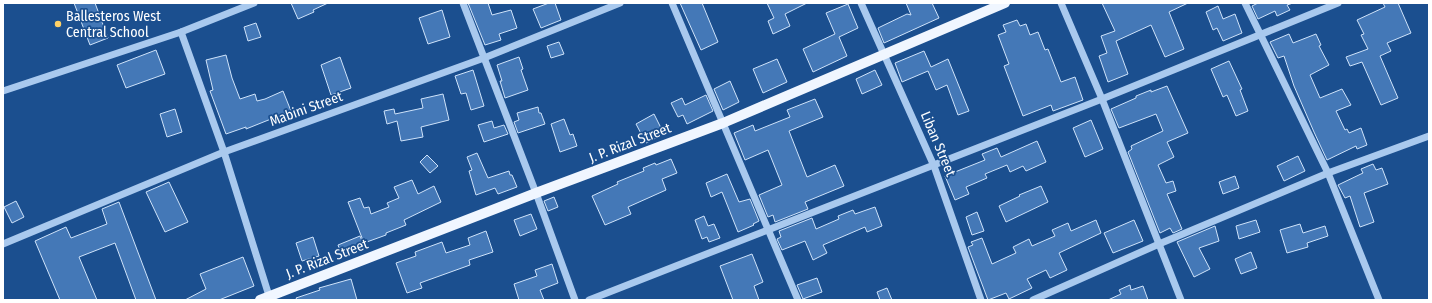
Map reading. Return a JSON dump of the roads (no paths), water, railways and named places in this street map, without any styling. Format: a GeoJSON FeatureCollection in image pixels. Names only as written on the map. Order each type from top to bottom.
{"type":"FeatureCollection","features":[{"type":"Feature","properties":{"kind":"main road","name":"J. P. Rizal Street"},"geometry":{"type":"LineString","coordinates":[[267,299],[536,193],[723,123],[1005,3]]}},
{"type":"Feature","properties":{"kind":"street"},"geometry":{"type":"LineString","coordinates":[[3,91],[181,32],[254,3]]}},
{"type":"Feature","properties":{"kind":"street"},"geometry":{"type":"LineString","coordinates":[[464,3],[575,300]]}},
{"type":"Feature","properties":{"kind":"street","name":"Mabini Street"},"geometry":{"type":"LineString","coordinates":[[3,244],[224,152],[484,58],[620,3]]}},
{"type":"Feature","properties":{"kind":"street"},"geometry":{"type":"LineString","coordinates":[[672,3],[798,300]]}},
{"type":"Feature","properties":{"kind":"street","name":"Liban Street"},"geometry":{"type":"LineString","coordinates":[[861,3],[934,166],[981,300]]}},
{"type":"Feature","properties":{"kind":"street"},"geometry":{"type":"LineString","coordinates":[[1061,3],[1102,99],[1181,300]]}},
{"type":"Feature","properties":{"kind":"street"},"geometry":{"type":"LineString","coordinates":[[1245,3],[1328,173],[1379,300]]}},
{"type":"Feature","properties":{"kind":"street"},"geometry":{"type":"LineString","coordinates":[[589,300],[934,166],[1338,3]]}},
{"type":"Feature","properties":{"kind":"street"},"geometry":{"type":"LineString","coordinates":[[181,32],[224,152],[267,299]]}},
{"type":"Feature","properties":{"kind":"street"},"geometry":{"type":"LineString","coordinates":[[1033,300],[1159,244],[1328,173],[1429,136]]}},
{"type":"Feature","properties":{"kind":"place","name":"Ballesteros West Central School"},"geometry":{"type":"Point","coordinates":[58,24]}}]}
